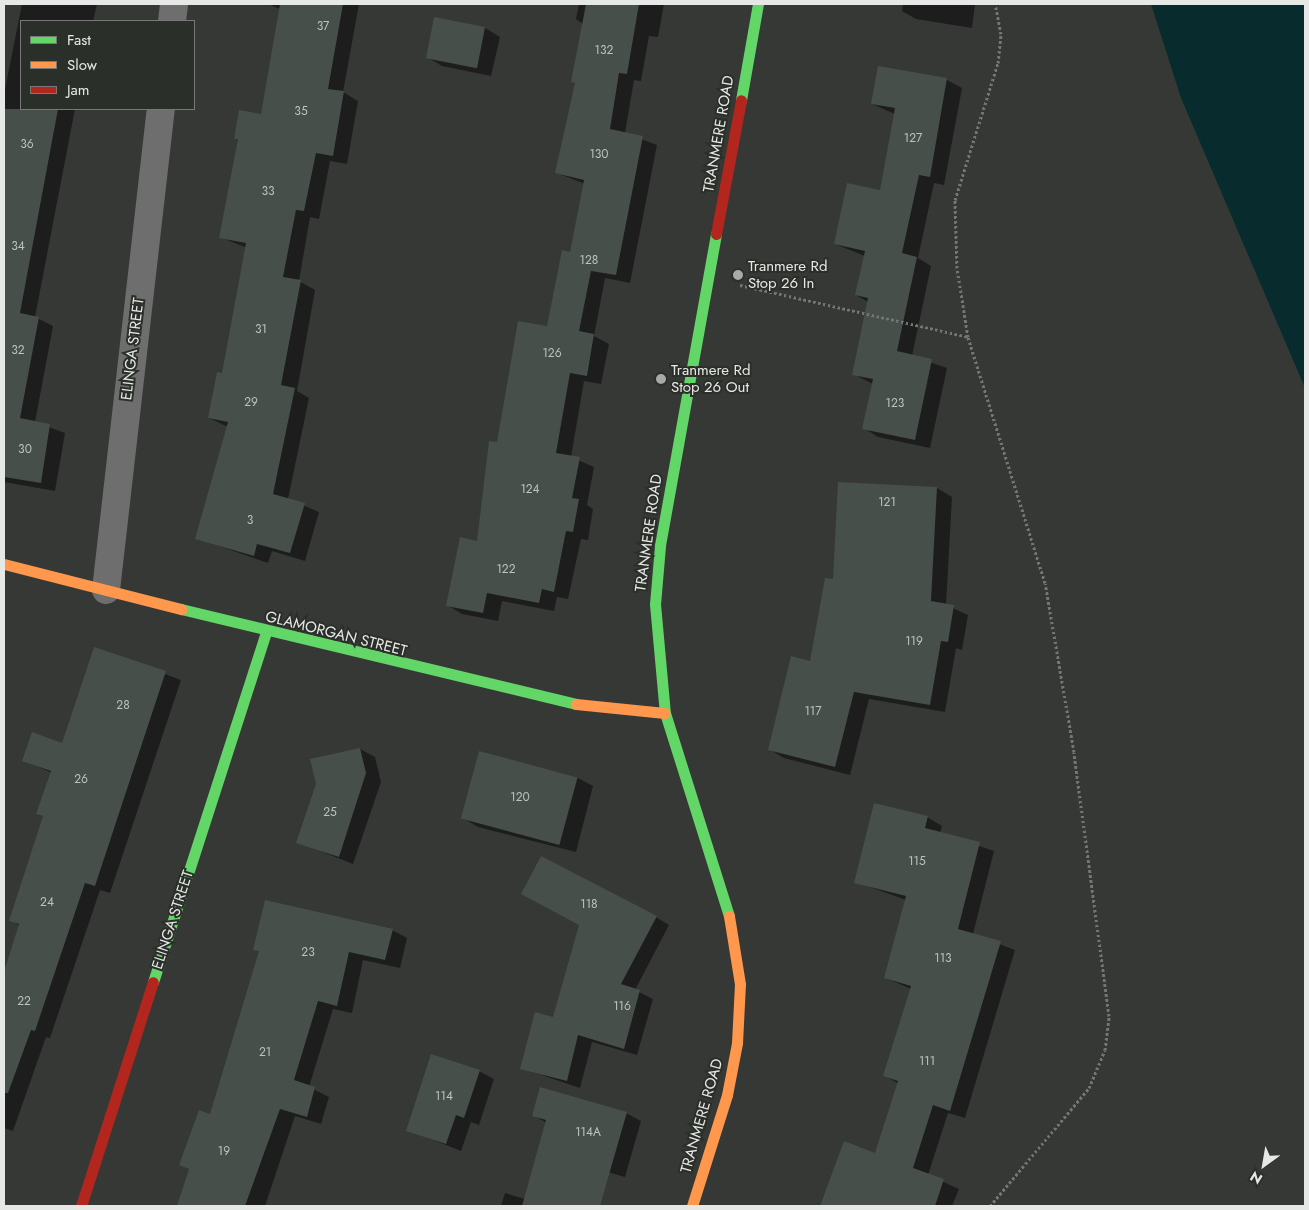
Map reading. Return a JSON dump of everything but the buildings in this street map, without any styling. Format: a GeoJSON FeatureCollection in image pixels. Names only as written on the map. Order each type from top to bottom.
{"type":"FeatureCollection","features":[{"type":"Feature","properties":{"kind":"street"},"geometry":{"type":"LineString","coordinates":[[172,20],[174,4]]}},
{"type":"Feature","properties":{"kind":"street","name":"TRANMERE ROAD"},"geometry":{"type":"LineString","coordinates":[[692,1206],[727,1095],[737,1043],[740,984],[732,925],[665,714],[655,604],[660,546],[758,4]]}},
{"type":"Feature","properties":{"kind":"street","name":"ELINGA STREET"},"geometry":{"type":"LineString","coordinates":[[106,590],[161,110]]}},
{"type":"Feature","properties":{"kind":"street","name":"GLAMORGAN STREET"},"geometry":{"type":"LineString","coordinates":[[4,564],[266,633],[552,702],[665,714]]}},
{"type":"Feature","properties":{"kind":"street","name":"ELINGA STREET"},"geometry":{"type":"LineString","coordinates":[[81,1206],[266,633]]}},
{"type":"Feature","properties":{"kind":"path"},"geometry":{"type":"LineString","coordinates":[[990,1206],[1089,1088],[1106,1050],[1109,1016],[1074,752],[1045,584],[968,337],[957,268],[955,200],[998,63],[1001,34],[995,4]]}},
{"type":"Feature","properties":{"kind":"path"},"geometry":{"type":"LineString","coordinates":[[735,284],[968,337]]}},
{"type":"Feature","properties":{"kind":"water"},"geometry":{"type":"Polygon","coordinates":[[[1151,4],[1305,4],[1305,388],[1181,98],[1151,4]]]}},
{"type":"Feature","properties":{"kind":"traffic: fast"},"geometry":{"type":"LineString","coordinates":[[741,100],[758,4]]}},
{"type":"Feature","properties":{"kind":"traffic: fast"},"geometry":{"type":"LineString","coordinates":[[716,234],[660,546],[655,604],[665,713],[729,916]]}},
{"type":"Feature","properties":{"kind":"traffic: fast"},"geometry":{"type":"LineString","coordinates":[[181,609],[576,704]]}},
{"type":"Feature","properties":{"kind":"traffic: fast"},"geometry":{"type":"LineString","coordinates":[[153,982],[266,633]]}},
{"type":"Feature","properties":{"kind":"traffic: slow"},"geometry":{"type":"LineString","coordinates":[[4,564],[181,609]]}},
{"type":"Feature","properties":{"kind":"traffic: slow"},"geometry":{"type":"LineString","coordinates":[[576,704],[665,713]]}},
{"type":"Feature","properties":{"kind":"traffic: slow"},"geometry":{"type":"LineString","coordinates":[[692,1206],[727,1095],[737,1043],[740,984],[729,916]]}},
{"type":"Feature","properties":{"kind":"traffic: jam"},"geometry":{"type":"LineString","coordinates":[[716,234],[741,100]]}},
{"type":"Feature","properties":{"kind":"traffic: jam"},"geometry":{"type":"LineString","coordinates":[[81,1206],[153,982]]}},
{"type":"Feature","properties":{"kind":"place","name":"Tranmere Rd Stop 26 In"},"geometry":{"type":"Point","coordinates":[738,275]}},
{"type":"Feature","properties":{"kind":"place","name":"Tranmere Rd Stop 26 Out"},"geometry":{"type":"Point","coordinates":[661,379]}}]}
